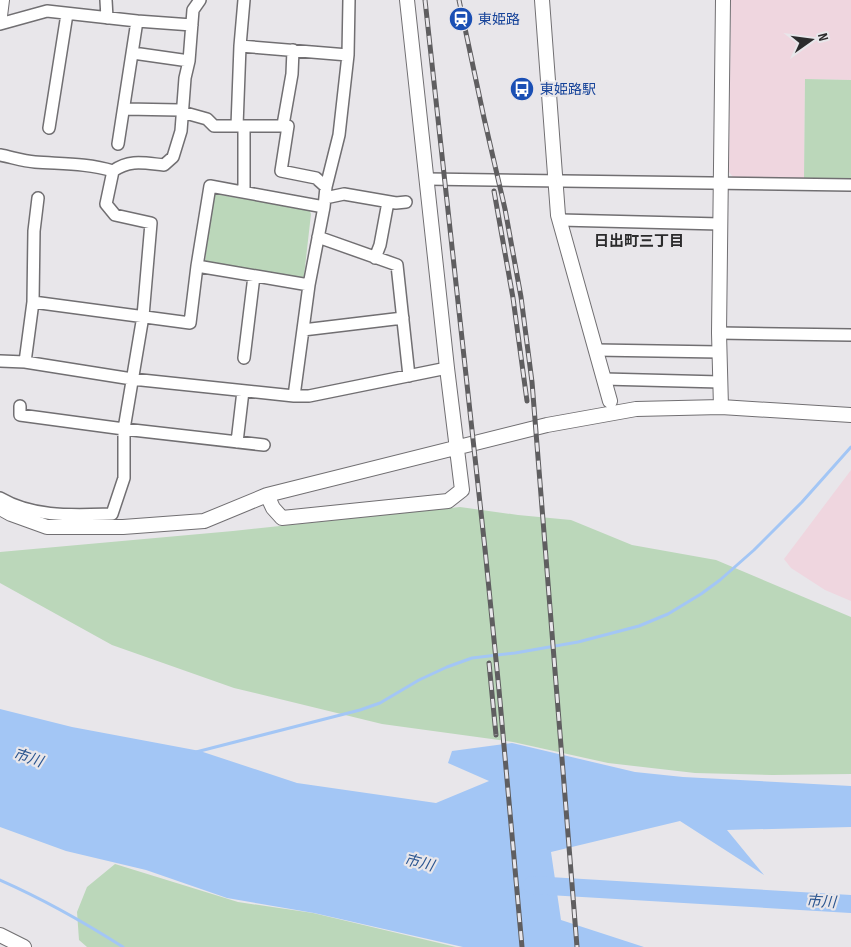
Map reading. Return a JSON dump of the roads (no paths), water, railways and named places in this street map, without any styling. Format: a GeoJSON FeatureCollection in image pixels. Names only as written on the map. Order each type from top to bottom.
{"type":"FeatureCollection","features":[{"type":"Feature","properties":{"kind":"street"},"geometry":{"type":"LineString","coordinates":[[0,16],[2,0]]}},
{"type":"Feature","properties":{"kind":"street"},"geometry":{"type":"LineString","coordinates":[[106,0],[107,18]]}},
{"type":"Feature","properties":{"kind":"street"},"geometry":{"type":"LineString","coordinates":[[8,509],[66,516],[112,514],[124,478],[124,429],[143,316],[151,223],[114,216],[106,204],[113,171],[120,166],[132,162],[164,165],[174,157],[181,131],[193,10],[200,0]]}},
{"type":"Feature","properties":{"kind":"street"},"geometry":{"type":"LineString","coordinates":[[244,0],[240,46],[240,126],[244,192]]}},
{"type":"Feature","properties":{"kind":"street"},"geometry":{"type":"LineString","coordinates":[[294,396],[309,285],[339,135],[348,55],[349,0]]}},
{"type":"Feature","properties":{"kind":"street"},"geometry":{"type":"LineString","coordinates":[[267,495],[273,508],[282,518],[448,501],[462,490],[407,0]]}},
{"type":"Feature","properties":{"kind":"street"},"geometry":{"type":"LineString","coordinates":[[542,0],[555,180],[560,220],[610,401]]}},
{"type":"Feature","properties":{"kind":"street"},"geometry":{"type":"LineString","coordinates":[[721,407],[719,333],[723,0]]}},
{"type":"Feature","properties":{"kind":"street"},"geometry":{"type":"LineString","coordinates":[[0,24],[47,11],[192,25]]}},
{"type":"Feature","properties":{"kind":"street"},"geometry":{"type":"LineString","coordinates":[[49,128],[67,14]]}},
{"type":"Feature","properties":{"kind":"street"},"geometry":{"type":"LineString","coordinates":[[118,144],[125,109],[137,21]]}},
{"type":"Feature","properties":{"kind":"street"},"geometry":{"type":"LineString","coordinates":[[240,46],[348,55]]}},
{"type":"Feature","properties":{"kind":"street"},"geometry":{"type":"LineString","coordinates":[[283,125],[292,74],[293,50]]}},
{"type":"Feature","properties":{"kind":"street"},"geometry":{"type":"LineString","coordinates":[[133,53],[189,61]]}},
{"type":"Feature","properties":{"kind":"street"},"geometry":{"type":"LineString","coordinates":[[125,109],[180,110],[207,119],[214,126],[288,126],[281,171],[316,178],[325,198]]}},
{"type":"Feature","properties":{"kind":"street"},"geometry":{"type":"LineString","coordinates":[[0,155],[33,162],[67,163],[113,171]]}},
{"type":"Feature","properties":{"kind":"street"},"geometry":{"type":"LineString","coordinates":[[427,179],[851,185]]}},
{"type":"Feature","properties":{"kind":"street"},"geometry":{"type":"LineString","coordinates":[[33,302],[190,323],[210,186],[244,192],[325,198],[344,194],[388,202],[406,202]]}},
{"type":"Feature","properties":{"kind":"street"},"geometry":{"type":"LineString","coordinates":[[25,362],[33,302],[34,231],[38,198]]}},
{"type":"Feature","properties":{"kind":"street"},"geometry":{"type":"LineString","coordinates":[[375,258],[380,245],[388,202]]}},
{"type":"Feature","properties":{"kind":"street"},"geometry":{"type":"LineString","coordinates":[[560,220],[720,224]]}},
{"type":"Feature","properties":{"kind":"street"},"geometry":{"type":"LineString","coordinates":[[318,237],[398,266],[409,376]]}},
{"type":"Feature","properties":{"kind":"street"},"geometry":{"type":"LineString","coordinates":[[197,266],[309,285]]}},
{"type":"Feature","properties":{"kind":"street"},"geometry":{"type":"LineString","coordinates":[[244,358],[254,276]]}},
{"type":"Feature","properties":{"kind":"street"},"geometry":{"type":"LineString","coordinates":[[303,330],[403,318]]}},
{"type":"Feature","properties":{"kind":"street"},"geometry":{"type":"LineString","coordinates":[[719,333],[851,335]]}},
{"type":"Feature","properties":{"kind":"street"},"geometry":{"type":"LineString","coordinates":[[596,350],[719,352]]}},
{"type":"Feature","properties":{"kind":"street"},"geometry":{"type":"LineString","coordinates":[[0,361],[25,362],[132,379],[294,396],[309,396],[447,368]]}},
{"type":"Feature","properties":{"kind":"street"},"geometry":{"type":"LineString","coordinates":[[604,379],[720,382]]}},
{"type":"Feature","properties":{"kind":"street"},"geometry":{"type":"LineString","coordinates":[[237,442],[243,391]]}},
{"type":"Feature","properties":{"kind":"street"},"geometry":{"type":"LineString","coordinates":[[20,406],[20,415],[264,445]]}},
{"type":"Feature","properties":{"kind":"street"},"geometry":{"type":"LineString","coordinates":[[0,498],[8,509],[47,527],[123,528],[204,521],[267,495],[547,425],[636,408],[721,407],[851,414]]}},
{"type":"Feature","properties":{"kind":"street"},"geometry":{"type":"LineString","coordinates":[[0,935],[24,947]]}},
{"type":"Feature","properties":{"kind":"water"},"geometry":{"type":"Polygon","coordinates":[[[0,709],[72,727],[200,751],[297,783],[436,803],[489,781],[448,763],[452,751],[512,743],[635,772],[683,777],[851,786],[851,827],[727,830],[764,875],[680,821],[551,852],[561,920],[644,947],[463,947],[314,913],[227,898],[146,870],[66,851],[0,827],[0,709]]]}},
{"type":"Feature","properties":{"kind":"waterway"},"geometry":{"type":"LineString","coordinates":[[196,752],[360,710],[380,703],[419,680],[472,658],[578,642],[639,626],[668,614],[720,580],[754,550],[802,502],[851,447]]}},
{"type":"Feature","properties":{"kind":"waterway"},"geometry":{"type":"LineString","coordinates":[[0,880],[63,911],[123,947]]}},
{"type":"Feature","properties":{"kind":"waterway","name":"市川"},"geometry":{"type":"LineString","coordinates":[[532,885],[851,904]]}},
{"type":"Feature","properties":{"kind":"railway"},"geometry":{"type":"LineString","coordinates":[[425,0],[485,549],[522,947]]}},
{"type":"Feature","properties":{"kind":"railway"},"geometry":{"type":"LineString","coordinates":[[459,0],[505,209],[521,297],[532,382],[577,947]]}},
{"type":"Feature","properties":{"kind":"railway"},"geometry":{"type":"LineString","coordinates":[[494,191],[513,298],[527,401]]}},
{"type":"Feature","properties":{"kind":"railway"},"geometry":{"type":"LineString","coordinates":[[489,663],[496,735]]}},
{"type":"Feature","properties":{"kind":"place","name":"東姫路"},"geometry":{"type":"Point","coordinates":[461,19]}},
{"type":"Feature","properties":{"kind":"place","name":"東姫路駅"},"geometry":{"type":"Point","coordinates":[522,89]}},
{"type":"Feature","properties":{"kind":"district","name":"日出町三丁目"},"geometry":{"type":"Point","coordinates":[639,241]}}]}
